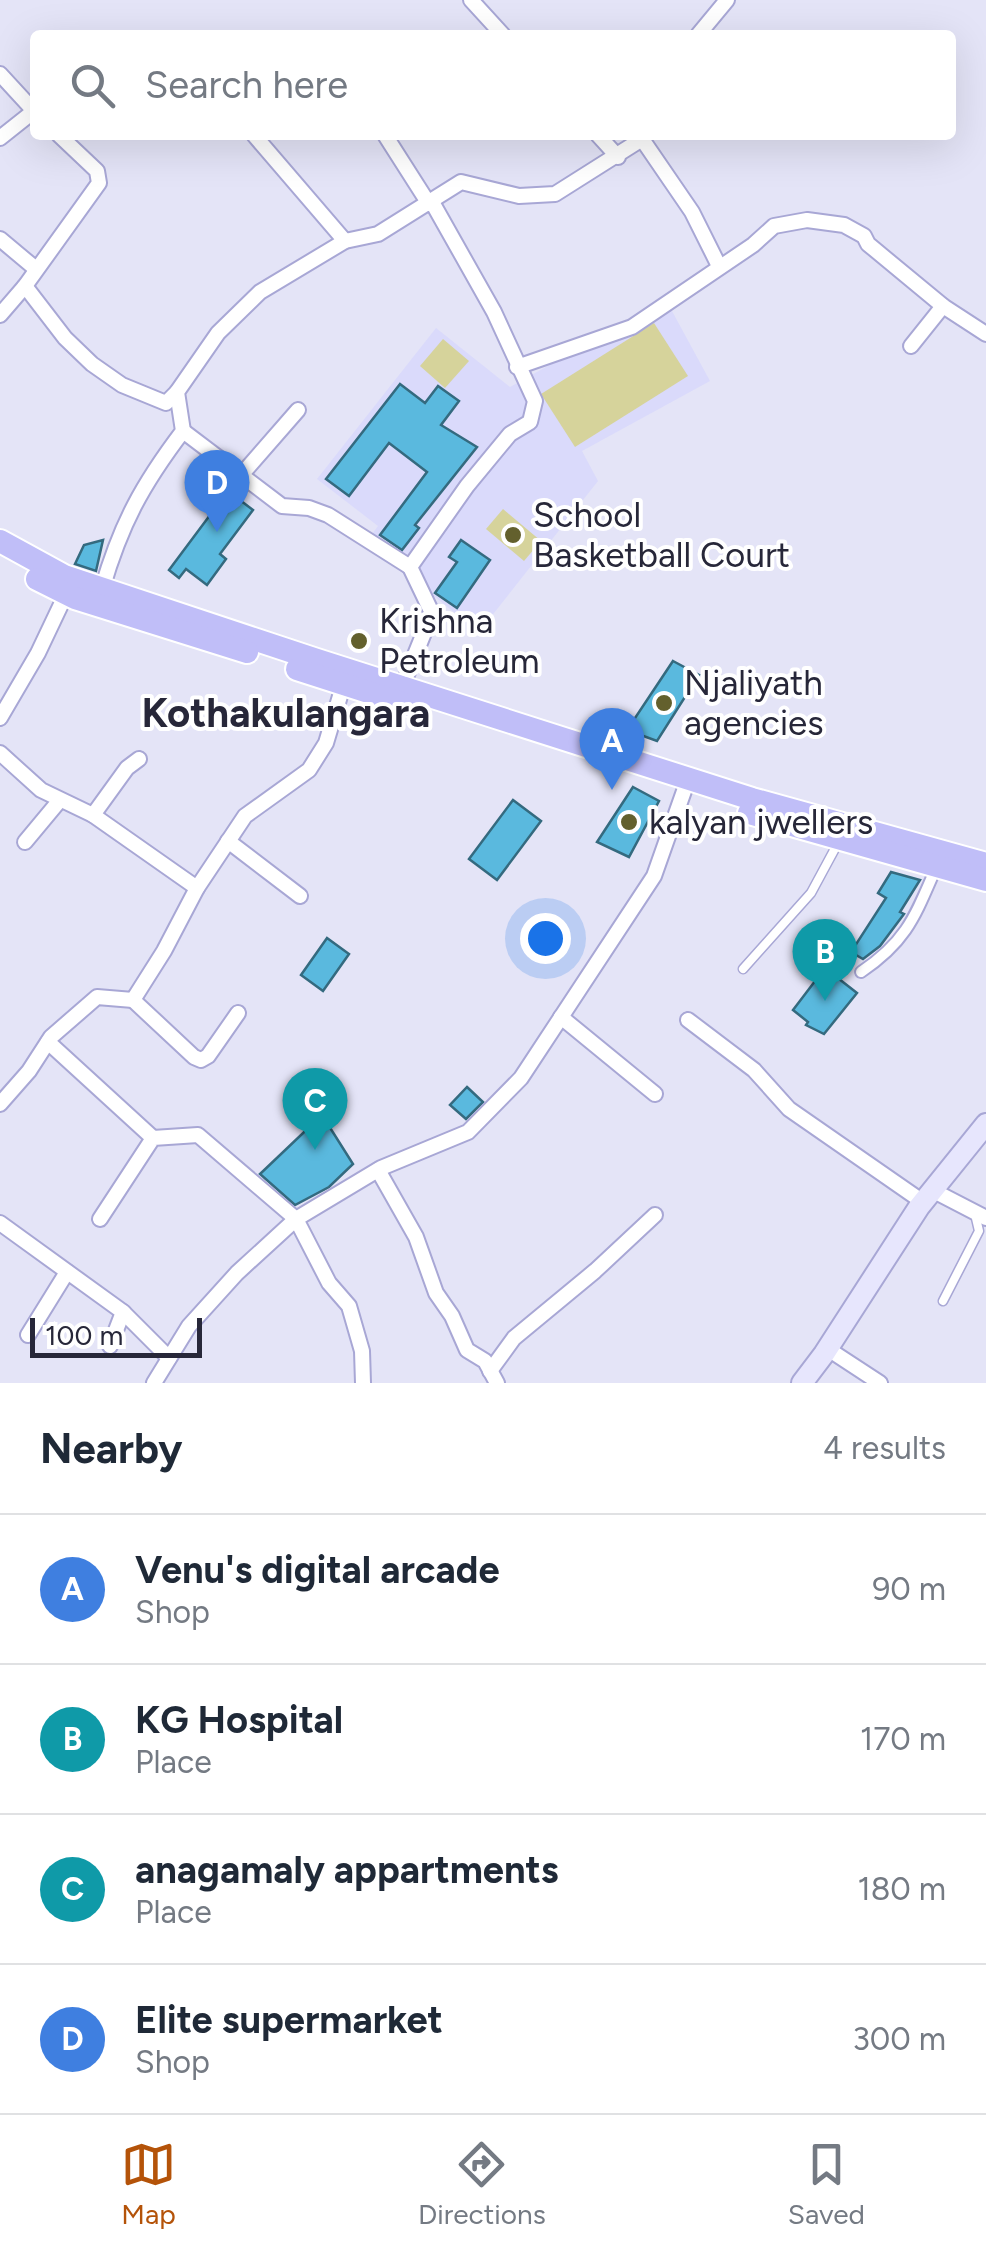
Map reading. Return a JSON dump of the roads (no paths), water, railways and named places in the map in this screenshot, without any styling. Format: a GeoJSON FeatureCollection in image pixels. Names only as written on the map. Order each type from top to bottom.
{"type":"FeatureCollection","features":[{"type":"Feature","properties":{"kind":"highway"},"geometry":{"type":"LineString","coordinates":[[0,541],[64,576],[102,589],[752,798],[986,864]]}},
{"type":"Feature","properties":{"kind":"highway"},"geometry":{"type":"LineString","coordinates":[[0,559],[66,594],[343,686],[986,880]]}},
{"type":"Feature","properties":{"kind":"main road"},"geometry":{"type":"LineString","coordinates":[[802,1383],[928,1196],[986,1124]]}},
{"type":"Feature","properties":{"kind":"street"},"geometry":{"type":"LineString","coordinates":[[470,0],[499,30]]}},
{"type":"Feature","properties":{"kind":"street"},"geometry":{"type":"LineString","coordinates":[[702,30],[727,0]]}},
{"type":"Feature","properties":{"kind":"street"},"geometry":{"type":"LineString","coordinates":[[0,74],[30,107]]}},
{"type":"Feature","properties":{"kind":"street"},"geometry":{"type":"LineString","coordinates":[[0,138],[30,114]]}},
{"type":"Feature","properties":{"kind":"street"},"geometry":{"type":"LineString","coordinates":[[0,315],[26,286],[99,183],[97,171],[65,140]]}},
{"type":"Feature","properties":{"kind":"street"},"geometry":{"type":"LineString","coordinates":[[258,140],[344,240]]}},
{"type":"Feature","properties":{"kind":"street"},"geometry":{"type":"LineString","coordinates":[[388,140],[494,312],[535,401],[534,416],[525,428],[510,434],[467,486],[410,567]]}},
{"type":"Feature","properties":{"kind":"street"},"geometry":{"type":"LineString","coordinates":[[603,140],[618,157]]}},
{"type":"Feature","properties":{"kind":"street"},"geometry":{"type":"LineString","coordinates":[[26,286],[64,338],[122,384],[166,403],[178,392],[218,333],[260,292],[344,240],[378,234],[461,182],[519,196],[555,194],[640,140]]}},
{"type":"Feature","properties":{"kind":"street"},"geometry":{"type":"LineString","coordinates":[[646,140],[692,212],[719,266]]}},
{"type":"Feature","properties":{"kind":"street"},"geometry":{"type":"LineString","coordinates":[[517,367],[632,326],[753,245],[774,226],[806,220],[844,225],[864,236],[868,244],[943,306],[986,334]]}},
{"type":"Feature","properties":{"kind":"street"},"geometry":{"type":"LineString","coordinates":[[0,239],[36,269]]}},
{"type":"Feature","properties":{"kind":"street"},"geometry":{"type":"LineString","coordinates":[[911,346],[943,306]]}},
{"type":"Feature","properties":{"kind":"street"},"geometry":{"type":"LineString","coordinates":[[102,589],[115,546],[146,479],[183,431],[178,392]]}},
{"type":"Feature","properties":{"kind":"street"},"geometry":{"type":"LineString","coordinates":[[243,473],[298,410]]}},
{"type":"Feature","properties":{"kind":"street"},"geometry":{"type":"LineString","coordinates":[[183,431],[282,506],[309,508],[328,516],[410,567],[432,613],[402,687]]}},
{"type":"Feature","properties":{"kind":"street"},"geometry":{"type":"LineString","coordinates":[[0,718],[38,654],[66,594]]}},
{"type":"Feature","properties":{"kind":"street"},"geometry":{"type":"LineString","coordinates":[[132,1000],[246,816],[310,770],[326,743],[343,686]]}},
{"type":"Feature","properties":{"kind":"street"},"geometry":{"type":"LineString","coordinates":[[0,754],[34,786],[93,815],[198,888]]}},
{"type":"Feature","properties":{"kind":"street"},"geometry":{"type":"LineString","coordinates":[[93,815],[127,768],[139,759]]}},
{"type":"Feature","properties":{"kind":"street"},"geometry":{"type":"LineString","coordinates":[[154,1383],[189,1326],[296,1219],[378,1170],[468,1132],[521,1078],[654,876],[684,792]]}},
{"type":"Feature","properties":{"kind":"street"},"geometry":{"type":"LineString","coordinates":[[26,842],[60,800]]}},
{"type":"Feature","properties":{"kind":"street"},"geometry":{"type":"LineString","coordinates":[[228,840],[300,896]]}},
{"type":"Feature","properties":{"kind":"street"},"geometry":{"type":"LineString","coordinates":[[861,972],[891,952],[916,914],[936,867]]}},
{"type":"Feature","properties":{"kind":"street"},"geometry":{"type":"LineString","coordinates":[[0,1104],[48,1042],[96,997],[132,1000],[201,1060],[208,1056],[238,1013]]}},
{"type":"Feature","properties":{"kind":"street"},"geometry":{"type":"LineString","coordinates":[[561,1017],[656,1094]]}},
{"type":"Feature","properties":{"kind":"street"},"geometry":{"type":"LineString","coordinates":[[688,1020],[754,1070],[789,1109],[928,1196],[981,1216]]}},
{"type":"Feature","properties":{"kind":"street"},"geometry":{"type":"LineString","coordinates":[[48,1042],[153,1138],[198,1136],[296,1219],[329,1283],[349,1306],[362,1351],[363,1383]]}},
{"type":"Feature","properties":{"kind":"street"},"geometry":{"type":"LineString","coordinates":[[100,1219],[153,1138]]}},
{"type":"Feature","properties":{"kind":"street"},"geometry":{"type":"LineString","coordinates":[[378,1170],[416,1237],[436,1293],[452,1316],[467,1350],[485,1361],[493,1377]]}},
{"type":"Feature","properties":{"kind":"street"},"geometry":{"type":"LineString","coordinates":[[493,1377],[514,1338],[655,1215]]}},
{"type":"Feature","properties":{"kind":"street"},"geometry":{"type":"LineString","coordinates":[[0,1223],[124,1312],[169,1358]]}},
{"type":"Feature","properties":{"kind":"street"},"geometry":{"type":"LineString","coordinates":[[28,1334],[67,1272]]}},
{"type":"Feature","properties":{"kind":"street"},"geometry":{"type":"LineString","coordinates":[[110,1346],[124,1312]]}},
{"type":"Feature","properties":{"kind":"street"},"geometry":{"type":"LineString","coordinates":[[828,1349],[880,1383]]}},
{"type":"Feature","properties":{"kind":"lane"},"geometry":{"type":"LineString","coordinates":[[742,969],[812,893],[840,839]]}},
{"type":"Feature","properties":{"kind":"lane"},"geometry":{"type":"LineString","coordinates":[[943,1301],[979,1231],[981,1216]]}},
{"type":"Feature","properties":{"kind":"place","name":"Elite supermarket"},"geometry":{"type":"Point","coordinates":[217,532]}},
{"type":"Feature","properties":{"kind":"place","name":"School Basketball Court"},"geometry":{"type":"Point","coordinates":[513,535]}},
{"type":"Feature","properties":{"kind":"place","name":"Krishna Petroleum"},"geometry":{"type":"Point","coordinates":[359,641]}},
{"type":"Feature","properties":{"kind":"place","name":"Njaliyath agencies"},"geometry":{"type":"Point","coordinates":[664,703]}},
{"type":"Feature","properties":{"kind":"place","name":"Venu's digital arcade"},"geometry":{"type":"Point","coordinates":[612,790]}},
{"type":"Feature","properties":{"kind":"place","name":"kalyan jwellers"},"geometry":{"type":"Point","coordinates":[629,822]}},
{"type":"Feature","properties":{"kind":"place","name":"KG Hospital"},"geometry":{"type":"Point","coordinates":[825,1001]}},
{"type":"Feature","properties":{"kind":"place","name":"anagamaly appartments"},"geometry":{"type":"Point","coordinates":[315,1150]}},
{"type":"Feature","properties":{"kind":"district","name":"Kothakulangara"},"geometry":{"type":"Point","coordinates":[286,713]}}]}
